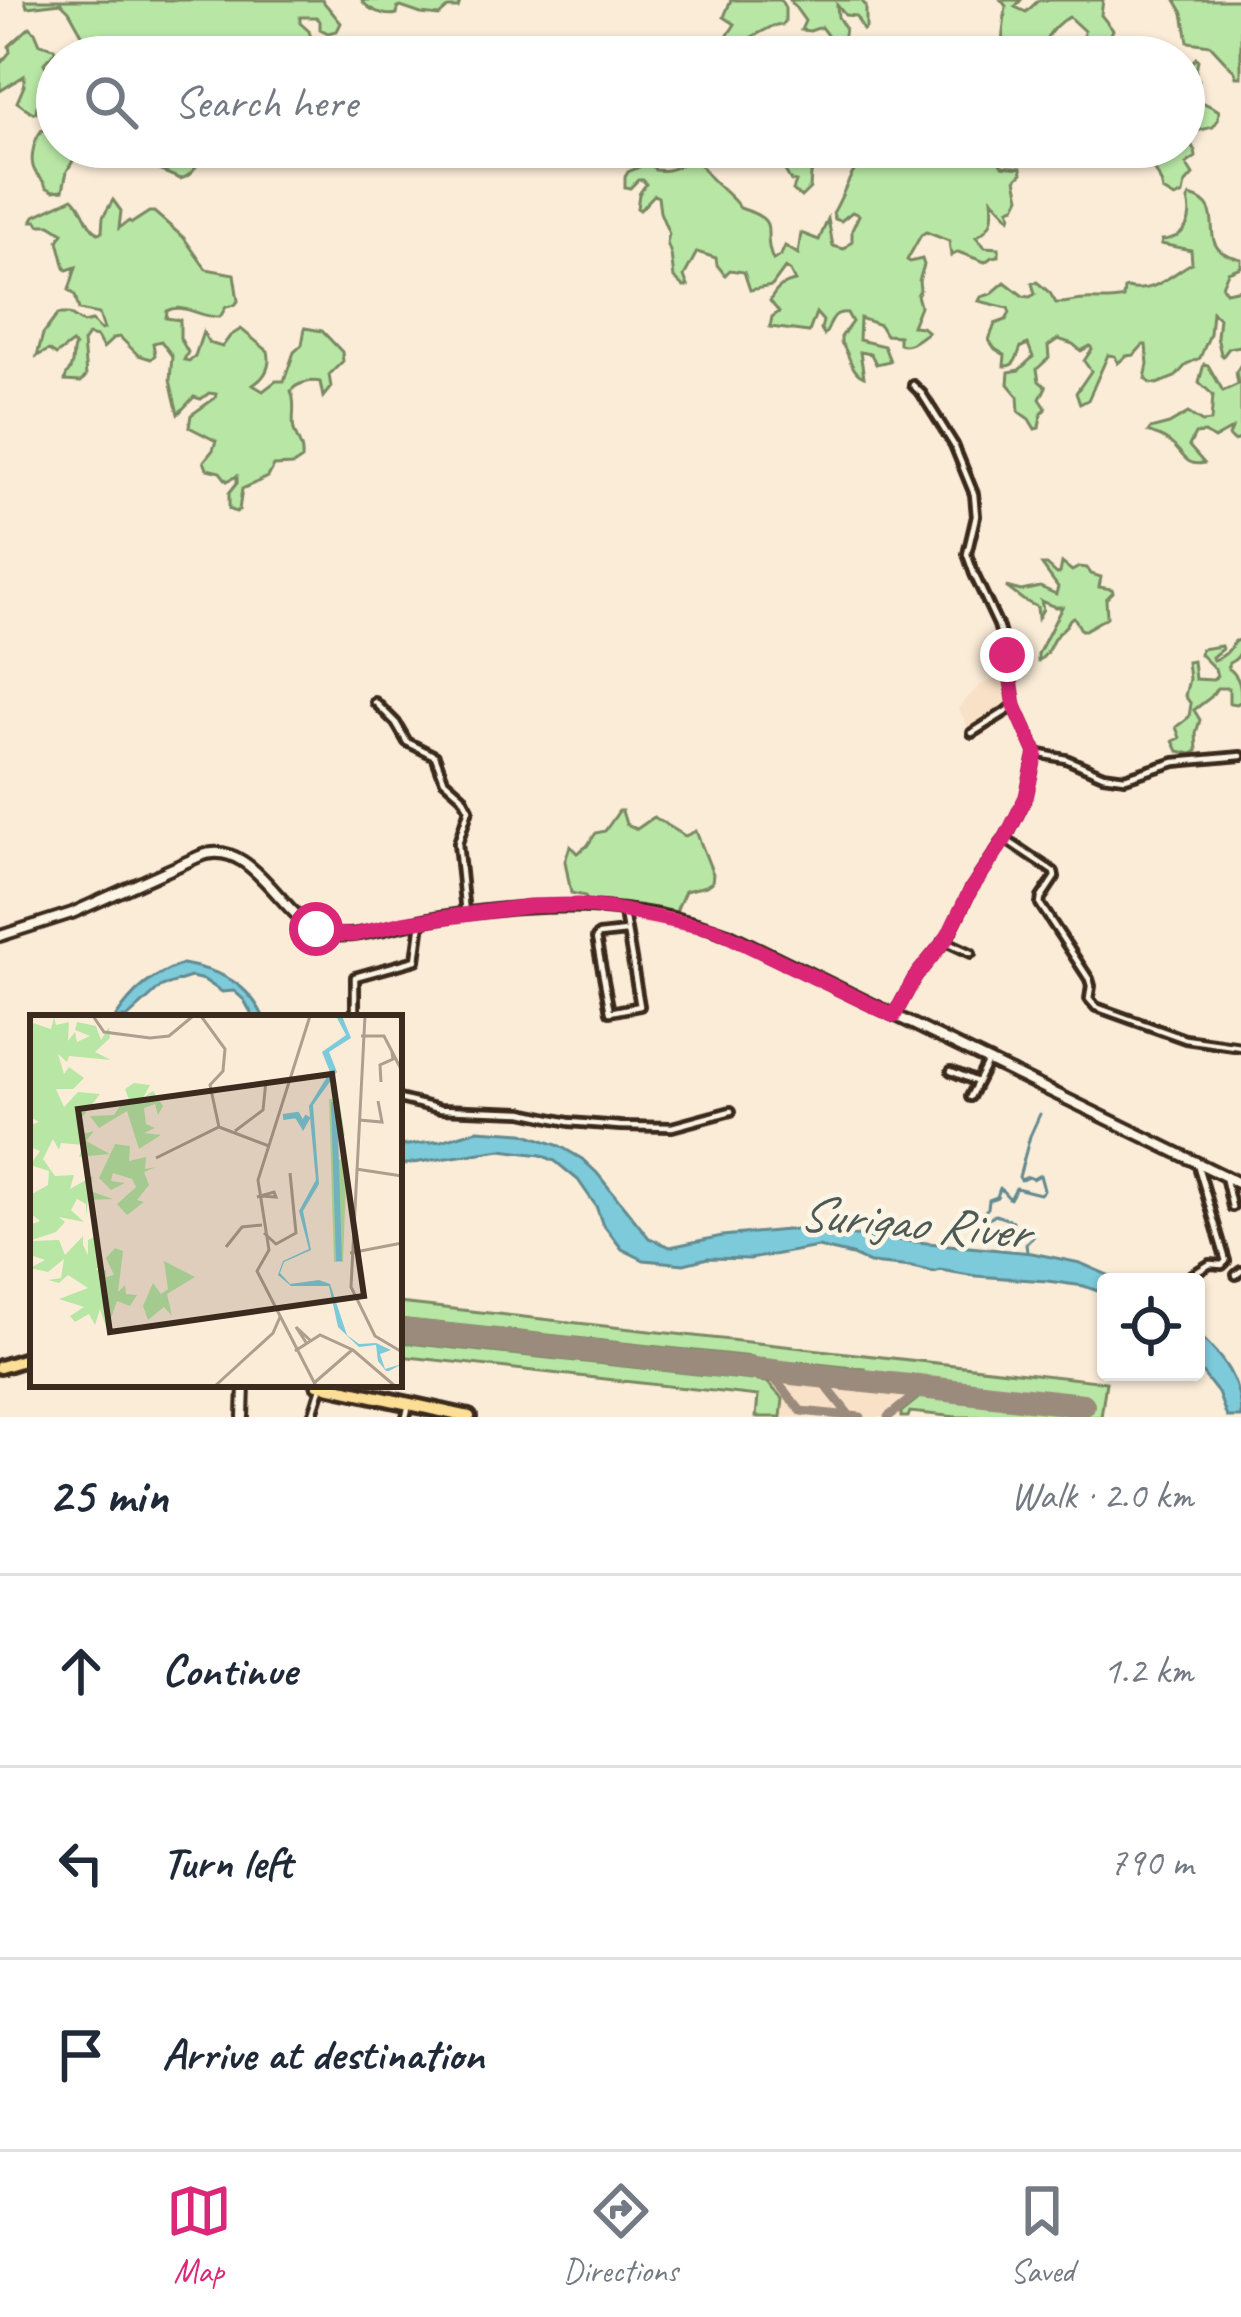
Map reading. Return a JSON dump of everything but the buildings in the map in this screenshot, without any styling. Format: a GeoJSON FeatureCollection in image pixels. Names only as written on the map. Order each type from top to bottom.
{"type":"FeatureCollection","features":[{"type":"Feature","properties":{"kind":"highway"},"geometry":{"type":"LineString","coordinates":[[0,1367],[30,1358]]}},
{"type":"Feature","properties":{"kind":"highway"},"geometry":{"type":"LineString","coordinates":[[330,1387],[407,1410],[469,1417]]}},
{"type":"Feature","properties":{"kind":"street"},"geometry":{"type":"LineString","coordinates":[[894,1016],[1005,839],[1026,797],[1036,753],[1015,706],[998,626],[968,554],[976,516],[974,494],[954,445],[913,385]]}},
{"type":"Feature","properties":{"kind":"street"},"geometry":{"type":"LineString","coordinates":[[375,702],[397,723],[407,742],[435,757],[444,780],[468,805],[458,842],[465,913]]}},
{"type":"Feature","properties":{"kind":"street"},"geometry":{"type":"LineString","coordinates":[[971,733],[1015,706]]}},
{"type":"Feature","properties":{"kind":"street"},"geometry":{"type":"LineString","coordinates":[[1036,753],[1119,778],[1175,762],[1241,756]]}},
{"type":"Feature","properties":{"kind":"street"},"geometry":{"type":"LineString","coordinates":[[1005,839],[1054,872],[1040,904],[1089,979],[1089,997],[1096,1007],[1185,1040],[1241,1047]]}},
{"type":"Feature","properties":{"kind":"street"},"geometry":{"type":"LineString","coordinates":[[0,936],[54,920],[217,851],[240,860],[311,926],[326,934],[364,934],[465,913],[546,905],[681,920],[728,934],[1241,1184]]}},
{"type":"Feature","properties":{"kind":"street"},"geometry":{"type":"LineString","coordinates":[[623,910],[640,1006],[610,1012],[596,938],[626,932]]}},
{"type":"Feature","properties":{"kind":"street"},"geometry":{"type":"LineString","coordinates":[[355,1015],[355,977],[416,960],[422,920]]}},
{"type":"Feature","properties":{"kind":"street"},"geometry":{"type":"LineString","coordinates":[[945,941],[971,953]]}},
{"type":"Feature","properties":{"kind":"street"},"geometry":{"type":"LineString","coordinates":[[970,1097],[988,1061]]}},
{"type":"Feature","properties":{"kind":"street"},"geometry":{"type":"LineString","coordinates":[[951,1071],[977,1082]]}},
{"type":"Feature","properties":{"kind":"street"},"geometry":{"type":"LineString","coordinates":[[402,1100],[440,1109],[665,1127],[731,1111]]}},
{"type":"Feature","properties":{"kind":"street"},"geometry":{"type":"LineString","coordinates":[[1195,1273],[1226,1261],[1197,1162]]}},
{"type":"Feature","properties":{"kind":"street"},"geometry":{"type":"LineString","coordinates":[[1225,1176],[1232,1207]]}},
{"type":"Feature","properties":{"kind":"street"},"geometry":{"type":"LineString","coordinates":[[243,1417],[244,1387]]}},
{"type":"Feature","properties":{"kind":"street"},"geometry":{"type":"LineString","coordinates":[[312,1417],[319,1387]]}},
{"type":"Feature","properties":{"kind":"shaded area"},"geometry":{"type":"Polygon","coordinates":[[[1007,677],[1013,708],[971,733],[958,708],[981,684],[1007,677]]]}},
{"type":"Feature","properties":{"kind":"shaded area"},"geometry":{"type":"Polygon","coordinates":[[[402,1303],[1106,1382],[1101,1417],[957,1417],[910,1412],[908,1417],[756,1417],[758,1396],[402,1356],[402,1303]]]}},
{"type":"Feature","properties":{"kind":"green space"},"geometry":{"type":"Polygon","coordinates":[[[25,0],[322,0],[341,23],[337,31],[328,33],[320,29],[316,17],[300,17],[310,36],[83,36],[61,3],[27,7],[25,0]]]}},
{"type":"Feature","properties":{"kind":"green space"},"geometry":{"type":"Polygon","coordinates":[[[362,0],[460,2],[458,8],[448,8],[439,16],[401,7],[397,14],[382,14],[362,0]]]}},
{"type":"Feature","properties":{"kind":"green space"},"geometry":{"type":"Polygon","coordinates":[[[731,0],[781,0],[785,8],[782,25],[754,36],[728,36],[735,24],[724,17],[731,0]]]}},
{"type":"Feature","properties":{"kind":"green space"},"geometry":{"type":"Polygon","coordinates":[[[790,0],[861,0],[866,6],[863,30],[856,16],[845,15],[837,5],[844,36],[827,36],[821,27],[801,30],[805,21],[790,0]]]}},
{"type":"Feature","properties":{"kind":"green space"},"geometry":{"type":"Polygon","coordinates":[[[1001,0],[1021,0],[1015,7],[1026,12],[1039,0],[1103,0],[1101,15],[1113,30],[1110,36],[1084,36],[1069,17],[1048,36],[1003,36],[1006,6],[1001,0]]]}},
{"type":"Feature","properties":{"kind":"green space"},"geometry":{"type":"Polygon","coordinates":[[[1175,0],[1241,0],[1241,77],[1205,44],[1205,36],[1187,36],[1175,0]]]}},
{"type":"Feature","properties":{"kind":"green space"},"geometry":{"type":"Polygon","coordinates":[[[30,27],[35,32],[36,112],[17,102],[24,76],[0,91],[0,64],[9,46],[30,27]]]}},
{"type":"Feature","properties":{"kind":"green space"},"geometry":{"type":"Polygon","coordinates":[[[1205,103],[1219,111],[1213,127],[1205,129],[1205,103]]]}},
{"type":"Feature","properties":{"kind":"green space"},"geometry":{"type":"Polygon","coordinates":[[[36,141],[36,168],[69,168],[63,190],[46,187],[36,173],[34,145],[36,141]]]}},
{"type":"Feature","properties":{"kind":"green space"},"geometry":{"type":"Polygon","coordinates":[[[161,168],[195,168],[180,179],[161,168]]]}},
{"type":"Feature","properties":{"kind":"green space"},"geometry":{"type":"Polygon","coordinates":[[[703,168],[740,208],[766,222],[773,260],[785,246],[798,254],[801,233],[819,240],[828,219],[833,246],[844,249],[852,241],[859,215],[852,212],[841,221],[833,213],[857,168],[1021,168],[1022,173],[1016,179],[1020,197],[1009,209],[1010,218],[992,199],[991,221],[976,237],[985,247],[999,248],[999,256],[985,262],[958,252],[951,256],[949,241],[926,232],[921,235],[907,260],[922,259],[924,265],[917,295],[920,306],[912,326],[928,332],[903,345],[899,336],[886,335],[880,325],[860,318],[859,340],[884,346],[890,361],[876,364],[871,354],[860,352],[864,377],[841,343],[852,322],[847,313],[834,317],[824,335],[823,321],[816,313],[809,332],[770,327],[779,312],[772,297],[795,281],[785,268],[772,286],[750,290],[744,272],[730,270],[725,275],[716,258],[697,252],[684,276],[688,286],[684,287],[674,278],[669,234],[658,197],[654,195],[637,208],[646,184],[638,180],[625,187],[628,172],[703,168]]]}},
{"type":"Feature","properties":{"kind":"green space"},"geometry":{"type":"Polygon","coordinates":[[[814,168],[810,188],[801,197],[793,190],[796,182],[784,169],[814,168]]]}},
{"type":"Feature","properties":{"kind":"green space"},"geometry":{"type":"Polygon","coordinates":[[[1154,168],[1189,168],[1193,175],[1183,194],[1175,198],[1163,191],[1154,168]]]}},
{"type":"Feature","properties":{"kind":"green space"},"geometry":{"type":"Polygon","coordinates":[[[1190,196],[1208,207],[1216,246],[1241,259],[1241,267],[1228,272],[1222,286],[1226,292],[1241,289],[1241,346],[1221,354],[1219,318],[1212,312],[1210,334],[1200,358],[1175,377],[1157,384],[1145,379],[1148,364],[1143,345],[1118,363],[1108,355],[1088,400],[1080,404],[1076,393],[1091,371],[1084,361],[1092,349],[1081,351],[1058,339],[1048,346],[1049,358],[1037,369],[1046,387],[1040,399],[1046,408],[1035,429],[1019,412],[1018,396],[1008,384],[1009,372],[1019,370],[1033,357],[1028,344],[1021,347],[1014,363],[1004,366],[1005,355],[989,340],[995,324],[1010,313],[1008,308],[979,301],[981,297],[1005,282],[1030,297],[1035,294],[1032,283],[1037,282],[1056,303],[1113,300],[1123,298],[1124,289],[1145,289],[1161,282],[1192,263],[1191,250],[1161,244],[1186,228],[1190,196]]]}},
{"type":"Feature","properties":{"kind":"green space"},"geometry":{"type":"Polygon","coordinates":[[[73,198],[98,233],[113,200],[121,211],[119,228],[154,212],[184,238],[206,269],[234,274],[238,301],[220,317],[180,308],[167,311],[166,318],[180,320],[180,338],[188,352],[184,360],[195,356],[203,332],[209,343],[222,347],[241,329],[268,351],[266,372],[253,385],[263,391],[284,381],[305,328],[322,331],[342,352],[343,361],[329,375],[331,387],[323,397],[320,382],[304,383],[291,391],[302,459],[293,465],[274,466],[268,477],[242,489],[236,512],[229,509],[229,493],[237,476],[227,481],[220,472],[207,469],[204,461],[216,441],[189,427],[191,415],[216,394],[194,397],[178,414],[170,380],[172,356],[161,341],[153,343],[151,359],[138,355],[120,337],[103,348],[97,337],[88,335],[83,342],[86,376],[81,382],[65,381],[72,364],[72,343],[56,355],[49,350],[37,356],[43,334],[58,314],[69,314],[83,323],[92,321],[104,329],[99,314],[79,310],[69,290],[76,267],[65,268],[58,241],[63,233],[32,221],[73,198]]]}},
{"type":"Feature","properties":{"kind":"green space"},"geometry":{"type":"Polygon","coordinates":[[[1204,364],[1223,391],[1238,384],[1236,372],[1241,364],[1241,439],[1234,441],[1229,436],[1232,429],[1214,439],[1195,434],[1189,446],[1204,463],[1197,464],[1148,432],[1188,413],[1202,422],[1211,421],[1213,395],[1199,382],[1204,364]]]}},
{"type":"Feature","properties":{"kind":"green space"},"geometry":{"type":"Polygon","coordinates":[[[1062,563],[1072,571],[1087,568],[1101,577],[1099,587],[1112,589],[1106,599],[1107,617],[1085,630],[1074,617],[1070,619],[1038,661],[1062,607],[1041,601],[1038,618],[1037,607],[1006,587],[1021,591],[1040,587],[1056,594],[1058,587],[1042,565],[1057,574],[1062,563]]]}},
{"type":"Feature","properties":{"kind":"green space"},"geometry":{"type":"Polygon","coordinates":[[[1241,640],[1239,654],[1228,668],[1237,679],[1241,701],[1229,703],[1229,688],[1217,688],[1194,710],[1200,720],[1197,751],[1178,751],[1173,741],[1180,738],[1176,727],[1189,717],[1191,704],[1185,696],[1187,662],[1193,661],[1195,679],[1213,680],[1215,669],[1200,654],[1201,649],[1221,646],[1213,660],[1241,640]]]}},
{"type":"Feature","properties":{"kind":"green space"},"geometry":{"type":"Polygon","coordinates":[[[619,811],[626,824],[637,829],[654,817],[685,836],[696,831],[712,882],[685,891],[678,915],[594,904],[571,893],[565,861],[570,846],[577,853],[587,846],[619,811]]]}},
{"type":"Feature","properties":{"kind":"green space"},"geometry":{"type":"Polygon","coordinates":[[[402,1303],[1106,1382],[1101,1417],[957,1417],[910,1412],[901,1417],[921,1396],[1081,1414],[1084,1397],[865,1369],[753,1361],[753,1357],[402,1319],[402,1303]]]}},
{"type":"Feature","properties":{"kind":"green space"},"geometry":{"type":"Polygon","coordinates":[[[402,1342],[758,1378],[783,1399],[781,1417],[756,1417],[758,1396],[402,1356],[402,1342]]]}},
{"type":"Feature","properties":{"kind":"water"},"geometry":{"type":"Polygon","coordinates":[[[183,964],[209,970],[241,987],[262,1015],[252,1015],[234,991],[222,992],[191,977],[162,986],[130,1015],[117,1015],[162,973],[183,964]]]}},
{"type":"Feature","properties":{"kind":"water"},"geometry":{"type":"Polygon","coordinates":[[[478,1130],[523,1133],[560,1146],[597,1173],[649,1238],[670,1247],[722,1236],[807,1228],[1032,1253],[1103,1273],[1097,1273],[1097,1291],[870,1263],[818,1247],[684,1264],[644,1260],[622,1249],[578,1180],[555,1161],[501,1150],[402,1165],[402,1146],[478,1130]]]}},
{"type":"Feature","properties":{"kind":"water"},"geometry":{"type":"Polygon","coordinates":[[[1205,1342],[1229,1370],[1241,1417],[1227,1417],[1205,1376],[1205,1342]]]}},
{"type":"Feature","properties":{"kind":"waterway","name":"Surigao River"},"geometry":{"type":"LineString","coordinates":[[1027,1252],[1032,1232],[1021,1231],[1017,1239],[1008,1238],[1003,1233],[1013,1221],[981,1215],[1000,1188],[1010,1199],[1016,1188],[1040,1194],[1044,1190],[1040,1175],[1019,1177],[1040,1114]]}},
{"type":"Feature","properties":{"kind":"taxiway"},"geometry":{"type":"LineString","coordinates":[[760,1370],[801,1411],[861,1417]]}},
{"type":"Feature","properties":{"kind":"taxiway"},"geometry":{"type":"LineString","coordinates":[[818,1376],[850,1416]]}},
{"type":"Feature","properties":{"kind":"taxiway"},"geometry":{"type":"LineString","coordinates":[[888,1417],[924,1388]]}},
{"type":"Feature","properties":{"kind":"runway"},"geometry":{"type":"LineString","coordinates":[[402,1330],[1083,1405]]}},
{"type":"Feature","properties":{"kind":"route"},"geometry":{"type":"LineString","coordinates":[[316,929],[353,935],[403,923],[530,906],[614,909],[714,929],[894,1016],[915,977],[947,938],[1026,797],[1036,753],[1015,706],[1007,655]]}}]}
